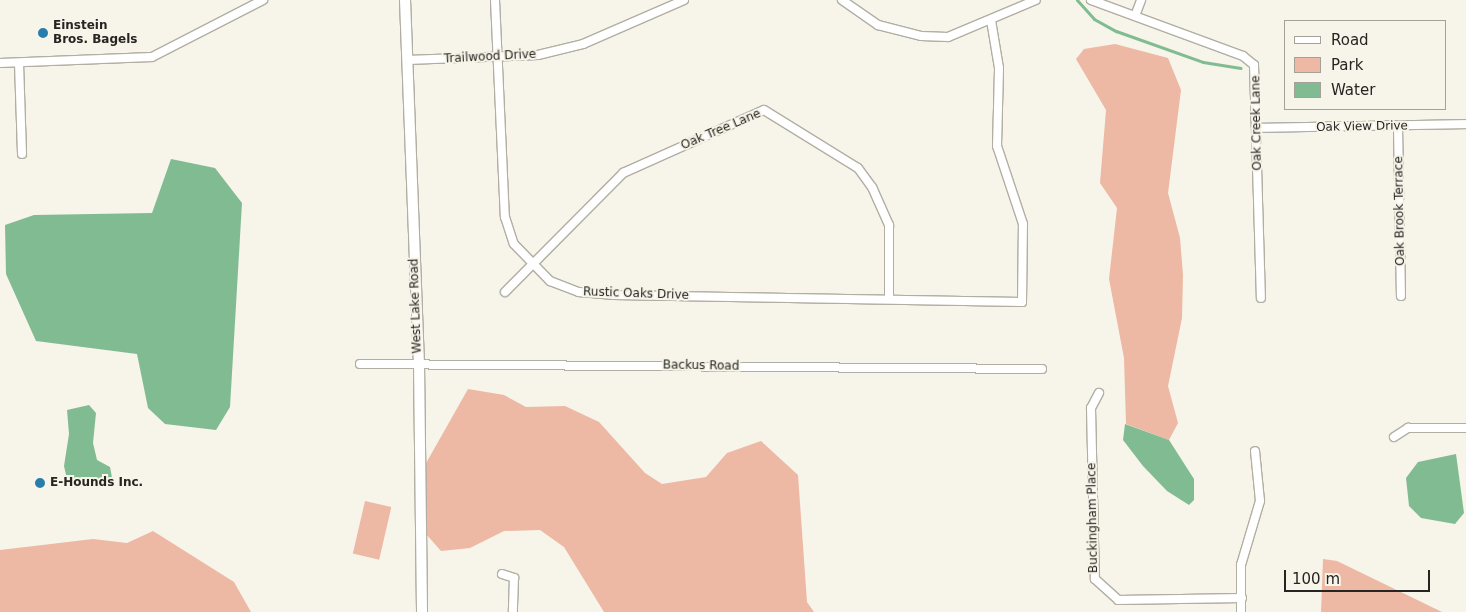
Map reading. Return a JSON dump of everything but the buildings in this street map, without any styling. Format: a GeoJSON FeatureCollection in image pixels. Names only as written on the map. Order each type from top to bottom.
{"type":"FeatureCollection","features":[{"type":"Feature","properties":{"kind":"street"},"geometry":{"type":"LineString","coordinates":[[0,63],[152,56],[264,0]]}},
{"type":"Feature","properties":{"kind":"street","name":"West Lake Road"},"geometry":{"type":"LineString","coordinates":[[405,0],[418,364],[422,612]]}},
{"type":"Feature","properties":{"kind":"street","name":"Rustic Oaks Drive"},"geometry":{"type":"LineString","coordinates":[[495,0],[505,217],[514,244],[530,263],[550,281],[579,292],[1022,302],[1023,224],[997,146],[999,68],[991,20]]}},
{"type":"Feature","properties":{"kind":"street"},"geometry":{"type":"LineString","coordinates":[[661,0],[665,8]]}},
{"type":"Feature","properties":{"kind":"street","name":"Trailwood Drive"},"geometry":{"type":"LineString","coordinates":[[407,60],[538,55],[583,44],[684,0]]}},
{"type":"Feature","properties":{"kind":"street"},"geometry":{"type":"LineString","coordinates":[[842,0],[878,24],[921,36],[948,37],[991,20],[1006,10],[1036,0]]}},
{"type":"Feature","properties":{"kind":"street","name":"Oak Creek Lane"},"geometry":{"type":"LineString","coordinates":[[1091,0],[1243,56],[1254,65],[1262,298]]}},
{"type":"Feature","properties":{"kind":"street"},"geometry":{"type":"LineString","coordinates":[[1135,16],[1141,0]]}},
{"type":"Feature","properties":{"kind":"street"},"geometry":{"type":"LineString","coordinates":[[19,63],[22,154]]}},
{"type":"Feature","properties":{"kind":"street","name":"Oak Tree Lane"},"geometry":{"type":"LineString","coordinates":[[530,263],[623,173],[764,110],[858,168],[872,187],[890,224],[890,299]]}},
{"type":"Feature","properties":{"kind":"street","name":"Oak View Drive"},"geometry":{"type":"LineString","coordinates":[[1257,128],[1466,124]]}},
{"type":"Feature","properties":{"kind":"street","name":"Oak Brook Terrace"},"geometry":{"type":"LineString","coordinates":[[1398,126],[1401,296]]}},
{"type":"Feature","properties":{"kind":"street"},"geometry":{"type":"LineString","coordinates":[[505,292],[530,263]]}},
{"type":"Feature","properties":{"kind":"street","name":"Backus Road"},"geometry":{"type":"LineString","coordinates":[[360,364],[1042,369]]}},
{"type":"Feature","properties":{"kind":"street","name":"Buckingham Place"},"geometry":{"type":"LineString","coordinates":[[1099,393],[1090,408],[1095,579],[1118,600],[1242,598]]}},
{"type":"Feature","properties":{"kind":"street"},"geometry":{"type":"LineString","coordinates":[[1394,437],[1408,428],[1466,428]]}},
{"type":"Feature","properties":{"kind":"street"},"geometry":{"type":"LineString","coordinates":[[1241,612],[1241,565],[1260,501],[1255,451]]}},
{"type":"Feature","properties":{"kind":"street"},"geometry":{"type":"LineString","coordinates":[[502,574],[514,578],[513,612]]}},
{"type":"Feature","properties":{"kind":"green space"},"geometry":{"type":"Polygon","coordinates":[[[1115,44],[1168,58],[1181,90],[1168,193],[1180,238],[1183,275],[1182,318],[1168,386],[1178,423],[1169,440],[1126,424],[1124,358],[1109,279],[1117,208],[1100,183],[1106,110],[1076,59],[1084,49],[1115,44]]]}},
{"type":"Feature","properties":{"kind":"green space"},"geometry":{"type":"Polygon","coordinates":[[[468,389],[504,395],[526,407],[565,406],[599,422],[645,473],[662,484],[706,477],[727,453],[761,441],[798,475],[807,602],[814,612],[604,612],[564,547],[540,530],[504,531],[470,548],[441,551],[426,534],[425,465],[468,389]]]}},
{"type":"Feature","properties":{"kind":"green space"},"geometry":{"type":"Polygon","coordinates":[[[365,501],[391,507],[379,560],[353,554],[365,501]]]}},
{"type":"Feature","properties":{"kind":"green space"},"geometry":{"type":"Polygon","coordinates":[[[153,531],[234,582],[251,612],[0,612],[0,550],[93,539],[127,543],[153,531]]]}},
{"type":"Feature","properties":{"kind":"green space"},"geometry":{"type":"Polygon","coordinates":[[[1323,559],[1337,561],[1442,612],[1321,612],[1323,559]]]}},
{"type":"Feature","properties":{"kind":"water"},"geometry":{"type":"Polygon","coordinates":[[[171,159],[215,168],[242,203],[230,407],[216,430],[165,424],[148,408],[137,354],[36,341],[6,274],[5,225],[34,215],[152,213],[171,159]]]}},
{"type":"Feature","properties":{"kind":"water"},"geometry":{"type":"Polygon","coordinates":[[[89,405],[96,413],[93,443],[97,460],[110,467],[113,483],[69,488],[64,466],[69,434],[67,410],[89,405]]]}},
{"type":"Feature","properties":{"kind":"water"},"geometry":{"type":"Polygon","coordinates":[[[1125,424],[1169,440],[1194,479],[1194,500],[1189,505],[1167,491],[1143,466],[1123,440],[1125,424]]]}},
{"type":"Feature","properties":{"kind":"water"},"geometry":{"type":"Polygon","coordinates":[[[1456,454],[1464,513],[1455,524],[1421,518],[1409,506],[1406,478],[1418,462],[1456,454]]]}},
{"type":"Feature","properties":{"kind":"waterway"},"geometry":{"type":"LineString","coordinates":[[1077,0],[1094,19],[1116,31],[1203,62],[1241,68]]}},
{"type":"Feature","properties":{"kind":"place","name":"Einstein Bros. Bagels"},"geometry":{"type":"Point","coordinates":[43,33]}},
{"type":"Feature","properties":{"kind":"place","name":"E-Hounds Inc."},"geometry":{"type":"Point","coordinates":[40,483]}}]}
